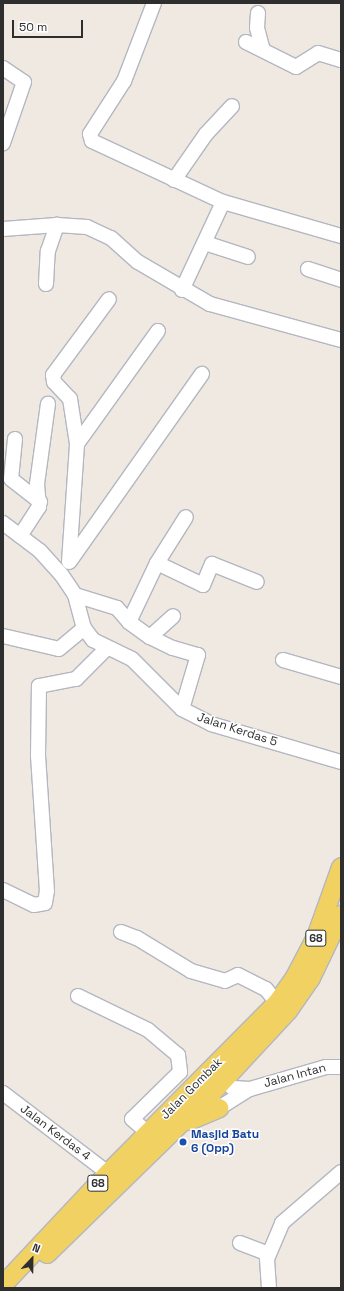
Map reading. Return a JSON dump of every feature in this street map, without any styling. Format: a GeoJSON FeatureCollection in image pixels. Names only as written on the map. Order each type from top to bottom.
{"type":"FeatureCollection","features":[{"type":"Feature","properties":{"kind":"main road","name":"Jalan Gombak"},"geometry":{"type":"LineString","coordinates":[[14,1288],[208,1096],[217,1076],[277,1003],[294,979],[316,937],[341,867]]}},
{"type":"Feature","properties":{"kind":"main road","name":"Jalan Gombak"},"geometry":{"type":"LineString","coordinates":[[217,1076],[288,1011],[315,971],[341,915]]}},
{"type":"Feature","properties":{"kind":"main road","name":"Jalan Gombak"},"geometry":{"type":"LineString","coordinates":[[3,1285],[108,1173],[148,1133],[208,1096]]}},
{"type":"Feature","properties":{"kind":"street"},"geometry":{"type":"LineString","coordinates":[[154,3],[124,81],[89,137],[174,180],[223,202],[341,236]]}},
{"type":"Feature","properties":{"kind":"street"},"geometry":{"type":"LineString","coordinates":[[258,13],[257,28],[262,47]]}},
{"type":"Feature","properties":{"kind":"street"},"geometry":{"type":"LineString","coordinates":[[246,42],[262,47],[296,67],[318,53],[341,60]]}},
{"type":"Feature","properties":{"kind":"street"},"geometry":{"type":"LineString","coordinates":[[3,68],[24,82],[3,143]]}},
{"type":"Feature","properties":{"kind":"street"},"geometry":{"type":"LineString","coordinates":[[174,180],[206,134],[232,106]]}},
{"type":"Feature","properties":{"kind":"street"},"geometry":{"type":"LineString","coordinates":[[182,290],[223,202]]}},
{"type":"Feature","properties":{"kind":"street"},"geometry":{"type":"LineString","coordinates":[[46,284],[48,251],[57,225]]}},
{"type":"Feature","properties":{"kind":"street"},"geometry":{"type":"LineString","coordinates":[[3,229],[57,225],[86,227],[111,238],[138,262],[182,290],[210,304],[341,340]]}},
{"type":"Feature","properties":{"kind":"street"},"geometry":{"type":"LineString","coordinates":[[205,243],[248,257]]}},
{"type":"Feature","properties":{"kind":"street"},"geometry":{"type":"LineString","coordinates":[[308,269],[341,280]]}},
{"type":"Feature","properties":{"kind":"street"},"geometry":{"type":"LineString","coordinates":[[69,562],[77,444],[72,406],[53,375],[109,299]]}},
{"type":"Feature","properties":{"kind":"street"},"geometry":{"type":"LineString","coordinates":[[77,444],[158,332]]}},
{"type":"Feature","properties":{"kind":"street"},"geometry":{"type":"LineString","coordinates":[[61,574],[202,374]]}},
{"type":"Feature","properties":{"kind":"street"},"geometry":{"type":"LineString","coordinates":[[20,536],[40,502],[37,484],[48,404]]}},
{"type":"Feature","properties":{"kind":"street"},"geometry":{"type":"LineString","coordinates":[[15,439],[11,478],[40,502]]}},
{"type":"Feature","properties":{"kind":"street"},"geometry":{"type":"LineString","coordinates":[[129,622],[157,563],[186,517]]}},
{"type":"Feature","properties":{"kind":"street","name":"Jalan Kerdas 5"},"geometry":{"type":"LineString","coordinates":[[3,524],[20,536],[61,574],[75,595],[84,628],[93,640],[132,660],[182,709],[211,724],[341,762]]}},
{"type":"Feature","properties":{"kind":"street"},"geometry":{"type":"LineString","coordinates":[[157,563],[203,585],[212,564],[257,582]]}},
{"type":"Feature","properties":{"kind":"street"},"geometry":{"type":"LineString","coordinates":[[75,595],[117,608],[129,622],[150,637],[173,648],[198,655],[182,709]]}},
{"type":"Feature","properties":{"kind":"street"},"geometry":{"type":"LineString","coordinates":[[150,637],[173,616]]}},
{"type":"Feature","properties":{"kind":"street"},"geometry":{"type":"LineString","coordinates":[[3,636],[59,649],[84,628]]}},
{"type":"Feature","properties":{"kind":"street"},"geometry":{"type":"LineString","coordinates":[[3,890],[34,905],[45,903],[47,891],[38,756],[39,686],[64,684],[76,679],[107,648]]}},
{"type":"Feature","properties":{"kind":"street"},"geometry":{"type":"LineString","coordinates":[[283,660],[341,677]]}},
{"type":"Feature","properties":{"kind":"street"},"geometry":{"type":"LineString","coordinates":[[121,932],[156,948],[191,971],[225,981],[238,975],[266,989],[277,1003]]}},
{"type":"Feature","properties":{"kind":"street"},"geometry":{"type":"LineString","coordinates":[[78,996],[148,1030],[178,1054],[180,1072],[132,1119],[148,1133]]}},
{"type":"Feature","properties":{"kind":"street","name":"Jalan Intan"},"geometry":{"type":"LineString","coordinates":[[208,1096],[250,1088],[340,1064]]}},
{"type":"Feature","properties":{"kind":"street","name":"Jalan Intan"},"geometry":{"type":"LineString","coordinates":[[217,1076],[233,1088],[250,1088]]}},
{"type":"Feature","properties":{"kind":"street","name":"Jalan Kerdas 4"},"geometry":{"type":"LineString","coordinates":[[3,1093],[108,1173]]}},
{"type":"Feature","properties":{"kind":"street"},"geometry":{"type":"LineString","coordinates":[[269,1288],[268,1254],[278,1230],[293,1210],[341,1172]]}},
{"type":"Feature","properties":{"kind":"street"},"geometry":{"type":"LineString","coordinates":[[240,1243],[268,1254]]}},
{"type":"Feature","properties":{"kind":"place","name":"Masjid Batu 6 (Opp)"},"geometry":{"type":"Point","coordinates":[183,1142]}}]}
